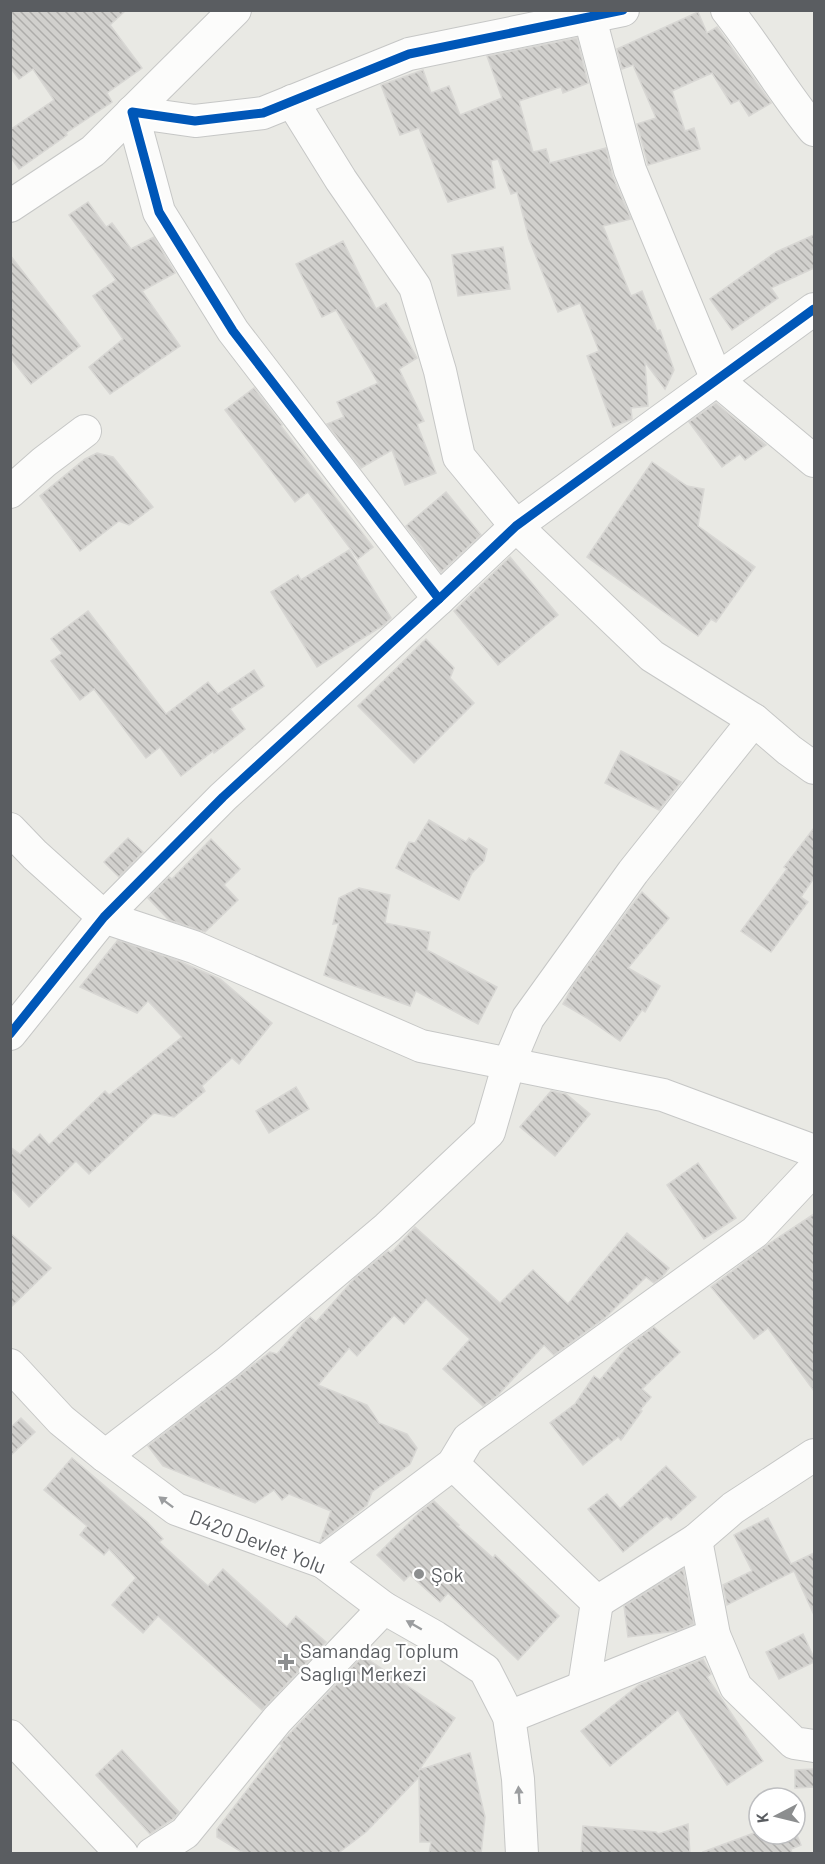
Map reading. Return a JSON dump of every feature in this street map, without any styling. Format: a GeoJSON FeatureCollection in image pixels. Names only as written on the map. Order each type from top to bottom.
{"type":"FeatureCollection","features":[{"type":"Feature","properties":{"kind":"street"},"geometry":{"type":"LineString","coordinates":[[10,206],[93,151],[235,10]]}},
{"type":"Feature","properties":{"kind":"street"},"geometry":{"type":"LineString","coordinates":[[132,112],[195,121],[263,113],[409,54],[623,10]]}},
{"type":"Feature","properties":{"kind":"street"},"geometry":{"type":"LineString","coordinates":[[727,10],[814,130]]}},
{"type":"Feature","properties":{"kind":"street"},"geometry":{"type":"LineString","coordinates":[[590,18],[630,170],[717,380],[814,461]]}},
{"type":"Feature","properties":{"kind":"street"},"geometry":{"type":"LineString","coordinates":[[292,101],[341,180],[415,287],[440,371],[459,457],[516,526],[652,656],[754,720],[814,768]]}},
{"type":"Feature","properties":{"kind":"street"},"geometry":{"type":"LineString","coordinates":[[132,112],[159,212],[233,331],[439,599]]}},
{"type":"Feature","properties":{"kind":"street"},"geometry":{"type":"LineString","coordinates":[[10,1034],[104,917],[223,797],[516,526],[814,309]]}},
{"type":"Feature","properties":{"kind":"street"},"geometry":{"type":"LineString","coordinates":[[10,492],[44,462],[85,431]]}},
{"type":"Feature","properties":{"kind":"street"},"geometry":{"type":"LineString","coordinates":[[105,1456],[228,1362],[360,1251],[489,1132],[509,1063],[528,1018],[633,872],[754,720]]}},
{"type":"Feature","properties":{"kind":"street"},"geometry":{"type":"LineString","coordinates":[[10,829],[34,855],[104,917],[194,947],[421,1046],[663,1095],[814,1151]]}},
{"type":"Feature","properties":{"kind":"street"},"geometry":{"type":"LineString","coordinates":[[323,1562],[453,1464],[468,1439],[755,1232],[814,1169]]}},
{"type":"Feature","properties":{"kind":"street","name":"D420 Devlet Yolu"},"geometry":{"type":"LineString","coordinates":[[14,1377],[105,1456],[176,1509],[323,1562],[384,1608],[435,1637],[485,1670],[509,1717],[518,1779],[522,1854]]}},
{"type":"Feature","properties":{"kind":"street"},"geometry":{"type":"LineString","coordinates":[[584,1686],[597,1602],[696,1540],[733,1508],[814,1455]]}},
{"type":"Feature","properties":{"kind":"street"},"geometry":{"type":"LineString","coordinates":[[453,1464],[597,1602]]}},
{"type":"Feature","properties":{"kind":"street"},"geometry":{"type":"LineString","coordinates":[[696,1540],[714,1635],[736,1687],[794,1743],[814,1746]]}},
{"type":"Feature","properties":{"kind":"street"},"geometry":{"type":"LineString","coordinates":[[152,1854],[184,1833],[277,1720],[384,1608]]}},
{"type":"Feature","properties":{"kind":"street"},"geometry":{"type":"LineString","coordinates":[[509,1717],[714,1635]]}},
{"type":"Feature","properties":{"kind":"street"},"geometry":{"type":"LineString","coordinates":[[10,1736],[122,1854]]}},
{"type":"Feature","properties":{"kind":"building"},"geometry":{"type":"Polygon","coordinates":[[[10,10],[126,10],[110,25],[142,68],[107,93],[112,102],[19,169],[10,156],[10,130],[54,100],[33,69],[19,79],[10,67],[10,10]]]}},
{"type":"Feature","properties":{"kind":"building"},"geometry":{"type":"Polygon","coordinates":[[[698,12],[707,33],[717,27],[771,103],[749,116],[739,100],[731,104],[712,73],[672,91],[685,131],[694,128],[700,149],[648,165],[637,124],[656,118],[633,65],[622,69],[617,49],[698,12]]]}},
{"type":"Feature","properties":{"kind":"building"},"geometry":{"type":"Polygon","coordinates":[[[577,38],[588,83],[563,93],[561,87],[519,101],[533,152],[546,149],[550,163],[606,148],[613,177],[631,219],[603,226],[631,296],[642,291],[657,331],[660,330],[674,370],[665,389],[645,362],[648,406],[631,408],[632,419],[613,427],[587,356],[599,351],[580,303],[558,312],[529,239],[517,192],[511,194],[498,159],[491,161],[495,188],[448,202],[419,128],[400,135],[381,85],[423,70],[431,93],[449,86],[460,115],[502,98],[487,56],[577,38]]]}},
{"type":"Feature","properties":{"kind":"building"},"geometry":{"type":"Polygon","coordinates":[[[88,202],[106,227],[112,223],[131,249],[154,237],[175,273],[142,291],[180,346],[110,394],[89,367],[123,339],[93,296],[116,280],[69,215],[88,202]]]}},
{"type":"Feature","properties":{"kind":"building"},"geometry":{"type":"Polygon","coordinates":[[[814,235],[814,268],[771,288],[778,298],[732,330],[710,299],[776,252],[814,235]]]}},
{"type":"Feature","properties":{"kind":"building"},"geometry":{"type":"Polygon","coordinates":[[[343,241],[376,309],[386,303],[417,358],[399,369],[424,421],[417,424],[436,473],[405,485],[392,450],[361,468],[327,424],[344,417],[337,402],[378,383],[336,310],[322,317],[296,264],[343,241]]]}},
{"type":"Feature","properties":{"kind":"building"},"geometry":{"type":"Polygon","coordinates":[[[503,247],[510,289],[458,296],[452,255],[503,247]]]}},
{"type":"Feature","properties":{"kind":"building"},"geometry":{"type":"Polygon","coordinates":[[[10,255],[80,346],[31,384],[10,357],[10,255]]]}},
{"type":"Feature","properties":{"kind":"building"},"geometry":{"type":"Polygon","coordinates":[[[254,388],[373,547],[358,559],[308,492],[295,502],[225,410],[254,388]]]}},
{"type":"Feature","properties":{"kind":"building"},"geometry":{"type":"Polygon","coordinates":[[[716,403],[766,445],[745,460],[740,454],[722,467],[689,422],[716,403]]]}},
{"type":"Feature","properties":{"kind":"building"},"geometry":{"type":"Polygon","coordinates":[[[97,453],[113,457],[153,507],[129,525],[119,521],[80,551],[40,496],[85,459],[97,453]]]}},
{"type":"Feature","properties":{"kind":"building"},"geometry":{"type":"Polygon","coordinates":[[[652,462],[687,486],[704,489],[698,526],[755,567],[716,622],[711,619],[698,636],[587,557],[652,462]]]}},
{"type":"Feature","properties":{"kind":"building"},"geometry":{"type":"Polygon","coordinates":[[[446,492],[481,535],[441,572],[406,526],[446,492]]]}},
{"type":"Feature","properties":{"kind":"building"},"geometry":{"type":"Polygon","coordinates":[[[349,550],[391,618],[384,625],[317,667],[271,592],[298,575],[301,580],[349,550]]]}},
{"type":"Feature","properties":{"kind":"building"},"geometry":{"type":"Polygon","coordinates":[[[510,557],[558,615],[498,665],[454,611],[510,557]]]}},
{"type":"Feature","properties":{"kind":"building"},"geometry":{"type":"Polygon","coordinates":[[[88,611],[166,714],[208,682],[218,694],[254,670],[264,686],[230,709],[245,729],[181,776],[160,747],[146,758],[94,689],[80,700],[51,661],[62,653],[51,639],[88,611]]]}},
{"type":"Feature","properties":{"kind":"building"},"geometry":{"type":"Polygon","coordinates":[[[426,639],[454,668],[450,678],[474,703],[414,763],[358,706],[426,639]]]}},
{"type":"Feature","properties":{"kind":"building"},"geometry":{"type":"Polygon","coordinates":[[[621,751],[681,782],[659,810],[605,783],[621,751]]]}},
{"type":"Feature","properties":{"kind":"building"},"geometry":{"type":"Polygon","coordinates":[[[429,820],[466,842],[469,838],[487,849],[484,861],[472,873],[459,900],[396,868],[409,842],[415,843],[429,820]]]}},
{"type":"Feature","properties":{"kind":"building"},"geometry":{"type":"Polygon","coordinates":[[[814,828],[814,878],[801,897],[808,902],[771,952],[741,931],[787,869],[784,867],[814,828]]]}},
{"type":"Feature","properties":{"kind":"building"},"geometry":{"type":"Polygon","coordinates":[[[128,838],[143,852],[119,877],[104,862],[128,838]]]}},
{"type":"Feature","properties":{"kind":"building"},"geometry":{"type":"Polygon","coordinates":[[[211,839],[240,869],[224,885],[238,900],[205,932],[169,920],[148,898],[169,877],[172,879],[211,839]]]}},
{"type":"Feature","properties":{"kind":"building"},"geometry":{"type":"Polygon","coordinates":[[[359,888],[390,895],[385,923],[430,932],[427,950],[497,987],[478,1024],[416,991],[410,1006],[324,975],[339,923],[333,924],[339,898],[359,888]]]}},
{"type":"Feature","properties":{"kind":"building"},"geometry":{"type":"Polygon","coordinates":[[[642,892],[669,918],[628,968],[660,986],[645,1012],[642,1010],[620,1041],[563,1004],[573,986],[642,892]]]}},
{"type":"Feature","properties":{"kind":"building"},"geometry":{"type":"Polygon","coordinates":[[[118,940],[179,961],[220,979],[272,1023],[239,1064],[232,1058],[202,1086],[205,1091],[174,1117],[154,1113],[89,1174],[76,1161],[29,1207],[10,1187],[10,1147],[20,1154],[40,1134],[49,1145],[105,1091],[109,1095],[182,1037],[148,1001],[137,1013],[80,987],[118,940]]]}},
{"type":"Feature","properties":{"kind":"building"},"geometry":{"type":"Polygon","coordinates":[[[296,1087],[309,1109],[269,1133],[256,1111],[296,1087]]]}},
{"type":"Feature","properties":{"kind":"building"},"geometry":{"type":"Polygon","coordinates":[[[551,1091],[566,1094],[590,1114],[555,1156],[520,1127],[551,1091]]]}},
{"type":"Feature","properties":{"kind":"building"},"geometry":{"type":"Polygon","coordinates":[[[698,1163],[736,1218],[704,1239],[667,1185],[698,1163]]]}},
{"type":"Feature","properties":{"kind":"building"},"geometry":{"type":"Polygon","coordinates":[[[814,1214],[814,1391],[768,1328],[754,1339],[711,1287],[814,1214]]]}},
{"type":"Feature","properties":{"kind":"building"},"geometry":{"type":"Polygon","coordinates":[[[415,1227],[500,1303],[533,1270],[568,1304],[627,1233],[669,1268],[654,1283],[646,1277],[606,1317],[554,1355],[544,1345],[498,1395],[483,1406],[443,1369],[470,1339],[426,1299],[404,1324],[394,1315],[357,1356],[349,1348],[318,1385],[367,1405],[379,1423],[407,1434],[417,1448],[410,1464],[372,1492],[367,1505],[320,1542],[331,1511],[289,1494],[282,1500],[274,1490],[255,1503],[163,1466],[148,1446],[270,1352],[277,1354],[306,1320],[310,1317],[316,1322],[355,1278],[388,1251],[391,1253],[415,1227]]]}},
{"type":"Feature","properties":{"kind":"building"},"geometry":{"type":"Polygon","coordinates":[[[10,1233],[51,1268],[10,1308],[10,1233]]]}},
{"type":"Feature","properties":{"kind":"building"},"geometry":{"type":"Polygon","coordinates":[[[654,1327],[680,1352],[642,1389],[651,1397],[621,1440],[618,1437],[583,1465],[550,1423],[575,1404],[594,1376],[600,1380],[628,1346],[654,1327]]]}},
{"type":"Feature","properties":{"kind":"building"},"geometry":{"type":"Polygon","coordinates":[[[21,1418],[35,1432],[10,1456],[10,1428],[21,1418]]]}},
{"type":"Feature","properties":{"kind":"building"},"geometry":{"type":"Polygon","coordinates":[[[72,1458],[147,1522],[163,1539],[159,1542],[208,1586],[223,1569],[287,1627],[296,1616],[326,1642],[262,1710],[158,1616],[143,1633],[112,1605],[136,1578],[109,1549],[104,1555],[80,1535],[87,1526],[44,1490],[72,1458]]]}},
{"type":"Feature","properties":{"kind":"building"},"geometry":{"type":"Polygon","coordinates":[[[666,1466],[696,1497],[671,1520],[667,1516],[623,1552],[588,1509],[607,1494],[620,1509],[666,1466]]]}},
{"type":"Feature","properties":{"kind":"building"},"geometry":{"type":"Polygon","coordinates":[[[434,1501],[459,1525],[457,1526],[493,1558],[495,1555],[559,1616],[518,1660],[448,1593],[440,1602],[410,1575],[404,1581],[377,1555],[434,1501]]]}},
{"type":"Feature","properties":{"kind":"building"},"geometry":{"type":"Polygon","coordinates":[[[768,1518],[791,1564],[814,1553],[814,1615],[794,1571],[727,1605],[723,1585],[752,1571],[734,1535],[768,1518]]]}},
{"type":"Feature","properties":{"kind":"building"},"geometry":{"type":"Polygon","coordinates":[[[683,1569],[694,1624],[677,1631],[628,1637],[624,1606],[683,1569]]]}},
{"type":"Feature","properties":{"kind":"building"},"geometry":{"type":"Polygon","coordinates":[[[803,1634],[814,1662],[779,1679],[766,1652],[803,1634]]]}},
{"type":"Feature","properties":{"kind":"building"},"geometry":{"type":"Polygon","coordinates":[[[363,1656],[455,1718],[419,1770],[470,1753],[485,1817],[481,1854],[429,1854],[431,1842],[420,1842],[419,1777],[366,1832],[337,1854],[245,1854],[217,1837],[217,1829],[282,1745],[280,1744],[363,1656]]]}},
{"type":"Feature","properties":{"kind":"building"},"geometry":{"type":"Polygon","coordinates":[[[703,1659],[711,1674],[707,1677],[763,1761],[727,1785],[678,1710],[610,1766],[581,1731],[639,1685],[703,1659]]]}},
{"type":"Feature","properties":{"kind":"building"},"geometry":{"type":"Polygon","coordinates":[[[122,1750],[179,1812],[173,1819],[150,1834],[96,1775],[122,1750]]]}},
{"type":"Feature","properties":{"kind":"building"},"geometry":{"type":"Polygon","coordinates":[[[814,1769],[814,1787],[795,1786],[795,1770],[814,1769]]]}},
{"type":"Feature","properties":{"kind":"building"},"geometry":{"type":"Polygon","coordinates":[[[688,1824],[690,1854],[581,1854],[583,1826],[658,1834],[688,1824]]]}},
{"type":"Feature","properties":{"kind":"building"},"geometry":{"type":"Polygon","coordinates":[[[747,1836],[747,1846],[798,1846],[791,1849],[792,1854],[704,1854],[703,1852],[747,1836]]]}},
{"type":"Feature","properties":{"kind":"cycle path"},"geometry":{"type":"LineString","coordinates":[[439,599],[233,331],[159,212],[132,112],[195,121],[263,113],[409,54],[623,10]]}},
{"type":"Feature","properties":{"kind":"cycle path"},"geometry":{"type":"LineString","coordinates":[[10,1034],[104,917],[223,797],[516,526],[814,309]]}},
{"type":"Feature","properties":{"kind":"place","name":"Şok"},"geometry":{"type":"Point","coordinates":[419,1574]}},
{"type":"Feature","properties":{"kind":"place","name":"Samandag Toplum Saglıgı Merkezi"},"geometry":{"type":"Point","coordinates":[286,1662]}}]}
